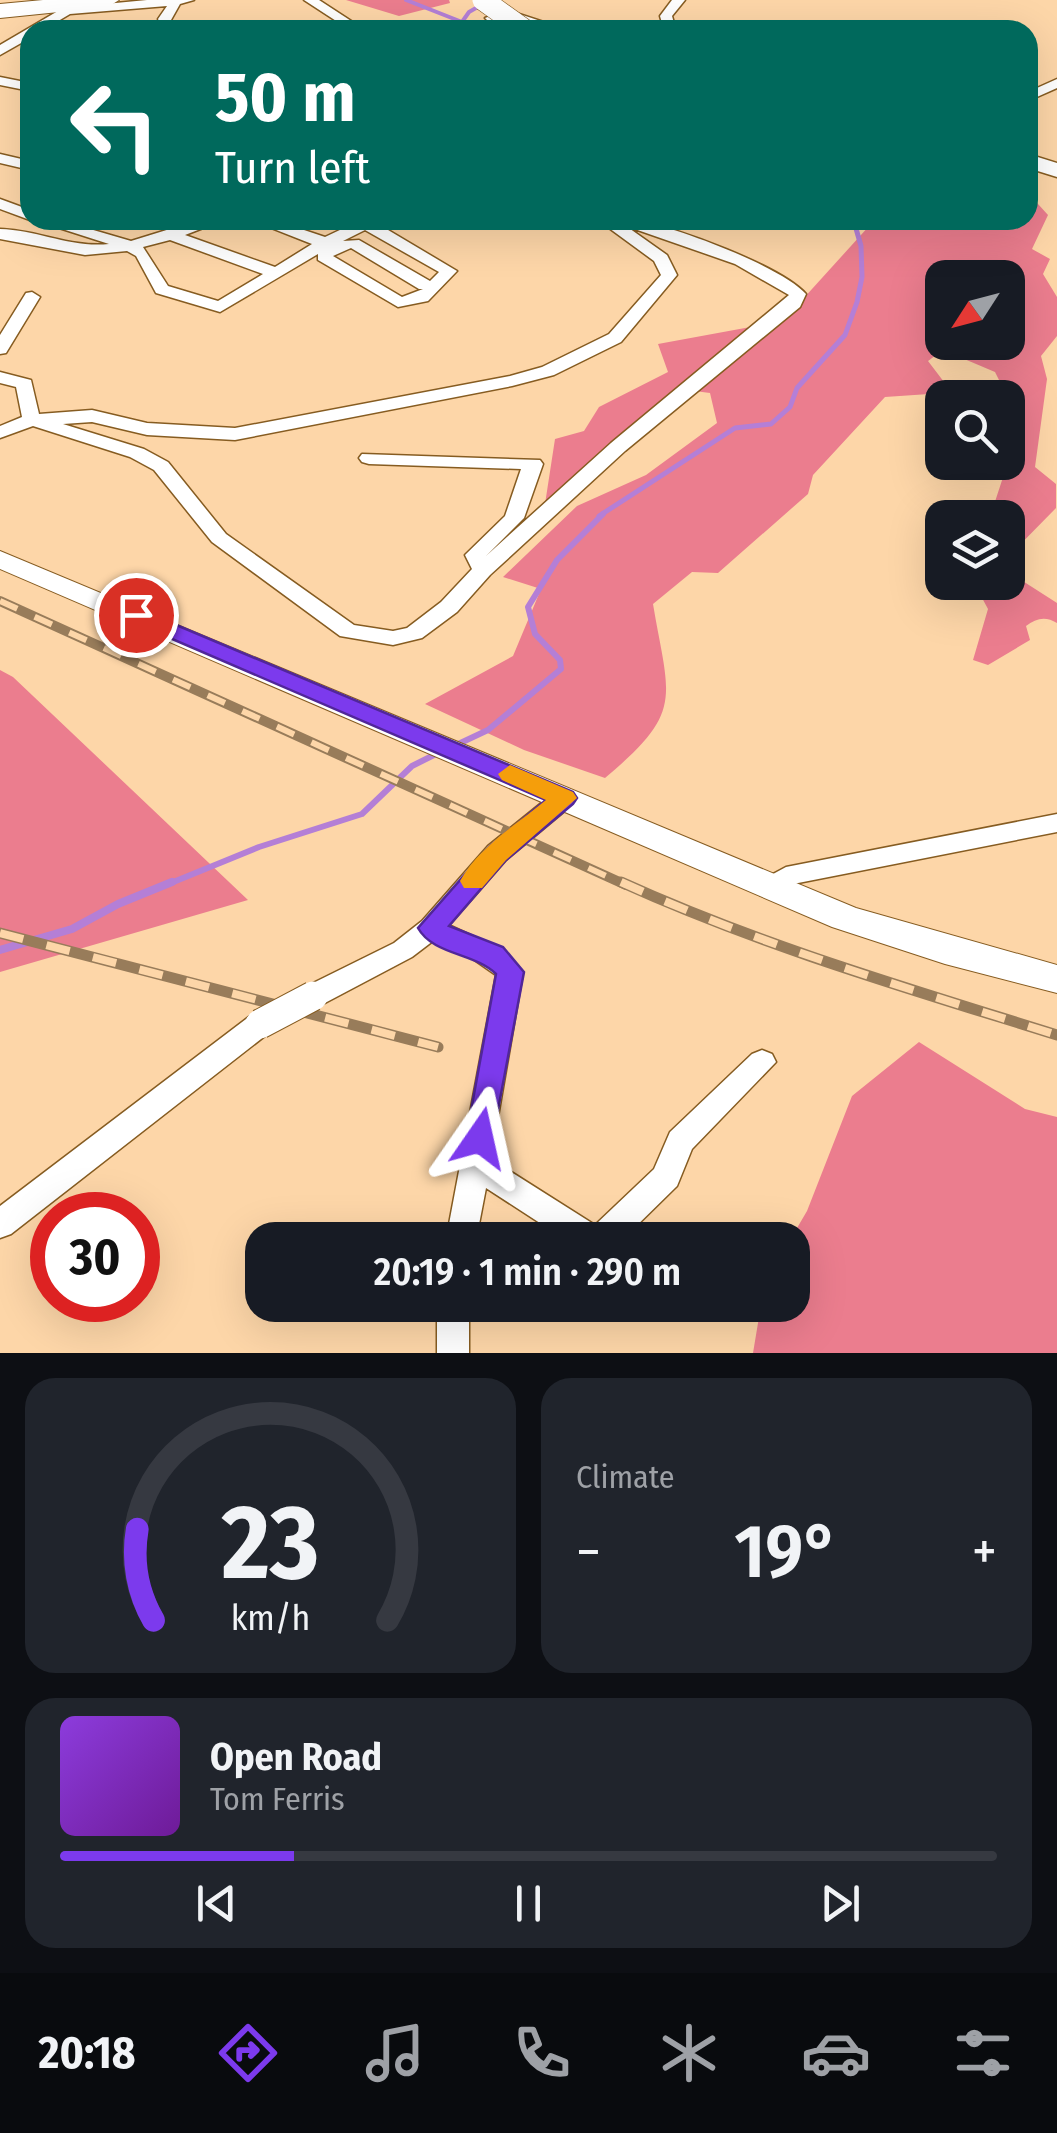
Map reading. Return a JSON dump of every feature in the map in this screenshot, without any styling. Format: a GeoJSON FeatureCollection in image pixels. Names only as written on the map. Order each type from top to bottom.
{"type":"FeatureCollection","features":[{"type":"Feature","properties":{"kind":"highway"},"geometry":{"type":"LineString","coordinates":[[0,3],[40,0]]}},
{"type":"Feature","properties":{"kind":"highway"},"geometry":{"type":"LineString","coordinates":[[0,11],[108,0]]}},
{"type":"Feature","properties":{"kind":"main road"},"geometry":{"type":"LineString","coordinates":[[483,0],[511,20]]}},
{"type":"Feature","properties":{"kind":"street"},"geometry":{"type":"LineString","coordinates":[[51,20],[78,5],[188,0]]}},
{"type":"Feature","properties":{"kind":"street"},"geometry":{"type":"LineString","coordinates":[[310,0],[343,20]]}},
{"type":"Feature","properties":{"kind":"street"},"geometry":{"type":"LineString","coordinates":[[493,20],[491,18],[508,14],[525,20]]}},
{"type":"Feature","properties":{"kind":"street"},"geometry":{"type":"LineString","coordinates":[[77,230],[126,244],[142,253],[162,290],[220,307],[326,242],[360,230]]}},
{"type":"Feature","properties":{"kind":"street"},"geometry":{"type":"LineString","coordinates":[[0,234],[18,234],[82,250],[180,230]]}},
{"type":"Feature","properties":{"kind":"street"},"geometry":{"type":"LineString","coordinates":[[289,230],[326,242]]}},
{"type":"Feature","properties":{"kind":"street"},"geometry":{"type":"LineString","coordinates":[[368,230],[353,243],[327,252],[324,258],[398,302],[412,303],[436,287],[449,271],[382,230]]}},
{"type":"Feature","properties":{"kind":"street"},"geometry":{"type":"LineString","coordinates":[[0,432],[32,420],[92,416],[147,429],[234,434],[548,371],[615,338],[669,275],[661,258],[620,230]]}},
{"type":"Feature","properties":{"kind":"street"},"geometry":{"type":"LineString","coordinates":[[0,377],[25,384],[32,420],[137,453],[161,466],[219,538],[348,631],[393,638],[414,633],[448,607],[618,447],[794,303],[798,294],[789,285],[730,257],[652,230]]}},
{"type":"Feature","properties":{"kind":"street"},"geometry":{"type":"LineString","coordinates":[[166,234],[274,272]]}},
{"type":"Feature","properties":{"kind":"street"},"geometry":{"type":"LineString","coordinates":[[353,243],[425,286],[436,287]]}},
{"type":"Feature","properties":{"kind":"street"},"geometry":{"type":"LineString","coordinates":[[0,349],[32,298]]}},
{"type":"Feature","properties":{"kind":"street"},"geometry":{"type":"LineString","coordinates":[[369,458],[534,464],[514,518],[475,555],[484,570]]}},
{"type":"Feature","properties":{"kind":"street"},"geometry":{"type":"LineString","coordinates":[[0,559],[339,700],[769,888],[884,932],[1057,979]]}},
{"type":"Feature","properties":{"kind":"street"},"geometry":{"type":"LineString","coordinates":[[0,1224],[260,1024],[403,950],[431,928],[553,793]]}},
{"type":"Feature","properties":{"kind":"street"},"geometry":{"type":"LineString","coordinates":[[769,888],[786,876],[1057,823]]}},
{"type":"Feature","properties":{"kind":"street"},"geometry":{"type":"LineString","coordinates":[[431,928],[452,941],[493,954],[510,972],[464,1222]]}},
{"type":"Feature","properties":{"kind":"street"},"geometry":{"type":"LineString","coordinates":[[620,1222],[666,1177],[680,1141],[762,1062]]}},
{"type":"Feature","properties":{"kind":"street"},"geometry":{"type":"LineString","coordinates":[[474,1173],[494,1178],[564,1222]]}},
{"type":"Feature","properties":{"kind":"street"},"geometry":{"type":"LineString","coordinates":[[452,1322],[453,1353]]}},
{"type":"Feature","properties":{"kind":"shaded area"},"geometry":{"type":"Polygon","coordinates":[[[346,0],[449,0],[450,3],[399,16],[346,0]]]}},
{"type":"Feature","properties":{"kind":"shaded area"},"geometry":{"type":"Polygon","coordinates":[[[1038,204],[1048,215],[1032,249],[1050,259],[1043,274],[1057,297],[1057,336],[1041,356],[1047,379],[1035,467],[1056,484],[1056,508],[1025,540],[1025,500],[996,500],[1002,480],[1025,480],[1025,380],[999,380],[995,372],[967,360],[1025,360],[1025,260],[925,260],[925,360],[929,360],[942,380],[925,380],[925,394],[885,397],[813,475],[808,494],[718,573],[692,572],[653,604],[664,662],[665,701],[660,719],[648,736],[605,778],[524,750],[425,704],[513,656],[541,589],[503,577],[577,506],[646,475],[717,423],[710,393],[679,389],[545,504],[555,439],[584,431],[599,407],[668,372],[658,344],[783,321],[865,230],[1038,230],[1038,204]]]}},
{"type":"Feature","properties":{"kind":"shaded area"},"geometry":{"type":"Polygon","coordinates":[[[1025,582],[1057,603],[1057,623],[1034,621],[1026,626],[1030,640],[988,665],[973,660],[988,609],[983,600],[1025,600],[1025,582]]]}},
{"type":"Feature","properties":{"kind":"shaded area"},"geometry":{"type":"Polygon","coordinates":[[[0,670],[13,677],[248,900],[0,972],[0,670]]]}},
{"type":"Feature","properties":{"kind":"shaded area"},"geometry":{"type":"Polygon","coordinates":[[[919,1042],[1025,1109],[1057,1117],[1057,1353],[753,1353],[758,1322],[810,1322],[810,1222],[801,1222],[852,1096],[919,1042]]]}},
{"type":"Feature","properties":{"kind":"waterway"},"geometry":{"type":"LineString","coordinates":[[406,0],[457,20]]}},
{"type":"Feature","properties":{"kind":"waterway"},"geometry":{"type":"LineString","coordinates":[[463,20],[483,4]]}},
{"type":"Feature","properties":{"kind":"waterway"},"geometry":{"type":"LineString","coordinates":[[599,516],[735,428],[771,424],[790,407],[797,388],[845,335],[862,277],[856,230]]}},
{"type":"Feature","properties":{"kind":"waterway"},"geometry":{"type":"LineString","coordinates":[[454,746],[488,730],[561,669],[560,660],[535,634],[528,607],[557,560],[603,514]]}},
{"type":"Feature","properties":{"kind":"waterway"},"geometry":{"type":"LineString","coordinates":[[166,885],[259,847],[362,814],[412,766],[438,753]]}},
{"type":"Feature","properties":{"kind":"waterway"},"geometry":{"type":"LineString","coordinates":[[0,950],[72,929],[118,904],[172,882]]}},
{"type":"Feature","properties":{"kind":"railway"},"geometry":{"type":"LineString","coordinates":[[0,601],[626,885]]}},
{"type":"Feature","properties":{"kind":"railway"},"geometry":{"type":"LineString","coordinates":[[621,882],[782,946],[1057,1035]]}},
{"type":"Feature","properties":{"kind":"railway"},"geometry":{"type":"LineString","coordinates":[[0,933],[438,1047]]}},
{"type":"Feature","properties":{"kind":"slow traffic"},"geometry":{"type":"LineString","coordinates":[[473,881],[498,854],[564,798],[510,774]]}},
{"type":"Feature","properties":{"kind":"route"},"geometry":{"type":"LineString","coordinates":[[136,615],[564,798],[498,854],[431,928],[452,941],[493,954],[510,972],[480,1138]]}}]}
